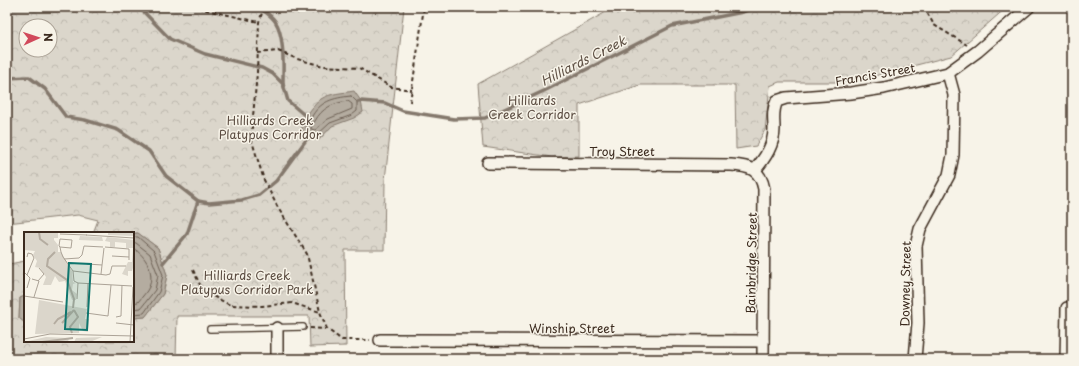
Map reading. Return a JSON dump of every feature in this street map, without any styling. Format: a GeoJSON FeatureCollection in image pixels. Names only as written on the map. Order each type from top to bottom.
{"type":"FeatureCollection","features":[{"type":"Feature","properties":{"kind":"street","name":"Francis Street"},"geometry":{"type":"LineString","coordinates":[[755,170],[770,148],[774,131],[774,108],[777,101],[786,98],[878,89],[948,73],[978,51],[1029,7]]}},
{"type":"Feature","properties":{"kind":"street","name":"Downey Street"},"geometry":{"type":"LineString","coordinates":[[915,359],[918,323],[916,246],[920,229],[949,175],[953,156],[954,95],[948,73]]}},
{"type":"Feature","properties":{"kind":"street","name":"Troy Street"},"geometry":{"type":"LineString","coordinates":[[488,163],[731,165],[749,167],[755,170]]}},
{"type":"Feature","properties":{"kind":"street","name":"Bainbridge Street"},"geometry":{"type":"LineString","coordinates":[[755,170],[762,179],[764,189],[763,359]]}},
{"type":"Feature","properties":{"kind":"street"},"geometry":{"type":"LineString","coordinates":[[1066,359],[1067,308]]}},
{"type":"Feature","properties":{"kind":"street"},"geometry":{"type":"LineString","coordinates":[[277,328],[277,359]]}},
{"type":"Feature","properties":{"kind":"street","name":"Winship Street"},"geometry":{"type":"LineString","coordinates":[[380,340],[763,341]]}},
{"type":"Feature","properties":{"kind":"lane"},"geometry":{"type":"LineString","coordinates":[[210,329],[303,327]]}},
{"type":"Feature","properties":{"kind":"path"},"geometry":{"type":"LineString","coordinates":[[199,7],[202,9],[259,22]]}},
{"type":"Feature","properties":{"kind":"path"},"geometry":{"type":"LineString","coordinates":[[264,7],[259,22],[256,62],[257,73],[251,138],[264,180],[278,208],[307,254],[320,312],[327,329],[342,340],[380,340]]}},
{"type":"Feature","properties":{"kind":"path"},"geometry":{"type":"LineString","coordinates":[[410,102],[424,7]]}},
{"type":"Feature","properties":{"kind":"path"},"geometry":{"type":"LineString","coordinates":[[924,7],[934,25],[962,43],[978,51]]}},
{"type":"Feature","properties":{"kind":"path"},"geometry":{"type":"LineString","coordinates":[[257,53],[278,51],[297,60],[323,66],[359,68],[391,87],[412,90]]}},
{"type":"Feature","properties":{"kind":"path"},"geometry":{"type":"LineString","coordinates":[[193,270],[203,291],[230,305],[262,306],[292,303],[320,312]]}},
{"type":"Feature","properties":{"kind":"path"},"geometry":{"type":"LineString","coordinates":[[303,327],[327,329]]}},
{"type":"Feature","properties":{"kind":"green space","name":"Hilliards Creek Platypus Corridor"},"geometry":{"type":"Polygon","coordinates":[[[7,7],[404,7],[385,180],[384,250],[345,250],[346,346],[310,347],[309,316],[177,316],[176,359],[7,359],[7,265],[24,261],[24,296],[20,298],[19,318],[24,322],[24,342],[134,342],[134,318],[145,317],[163,294],[167,275],[158,248],[138,233],[134,232],[93,232],[98,220],[78,215],[7,223],[7,7]]]}},
{"type":"Feature","properties":{"kind":"green space","name":"Hilliards Creek Corridor"},"geometry":{"type":"Polygon","coordinates":[[[615,7],[1007,7],[951,56],[851,82],[779,82],[770,86],[765,130],[756,146],[736,149],[735,85],[640,85],[579,105],[579,156],[552,157],[483,147],[478,84],[615,7]]]}},
{"type":"Feature","properties":{"kind":"water"},"geometry":{"type":"Polygon","coordinates":[[[354,91],[361,101],[363,112],[354,118],[332,126],[319,140],[306,138],[303,134],[303,124],[313,106],[321,99],[332,94],[354,91]]]}},
{"type":"Feature","properties":{"kind":"water"},"geometry":{"type":"Polygon","coordinates":[[[138,233],[158,248],[167,275],[163,294],[145,317],[134,318],[134,234],[138,233]]]}},
{"type":"Feature","properties":{"kind":"water"},"geometry":{"type":"Polygon","coordinates":[[[24,296],[24,322],[19,318],[20,298],[24,296]]]}},
{"type":"Feature","properties":{"kind":"waterway"},"geometry":{"type":"LineString","coordinates":[[139,7],[170,39],[205,54],[262,68],[273,74],[283,84],[288,101],[310,120]]}},
{"type":"Feature","properties":{"kind":"waterway"},"geometry":{"type":"LineString","coordinates":[[258,7],[272,17],[278,27],[283,52],[283,84]]}},
{"type":"Feature","properties":{"kind":"waterway","name":"Hilliards Creek"},"geometry":{"type":"LineString","coordinates":[[358,102],[385,103],[403,111],[454,119],[485,118],[546,90],[672,26],[743,12],[755,7]]}},
{"type":"Feature","properties":{"kind":"waterway","name":"Hilliards Creek"},"geometry":{"type":"LineString","coordinates":[[7,78],[29,77],[45,89],[66,117],[85,120],[118,130],[149,151],[166,176],[198,201],[209,203],[242,200],[259,195],[276,181],[309,136]]}},
{"type":"Feature","properties":{"kind":"waterway"},"geometry":{"type":"LineString","coordinates":[[163,263],[187,234],[198,201]]}},
{"type":"Feature","properties":{"kind":"park label","name":"Hilliards Creek Platypus Corridor Park"},"geometry":{"type":"Point","coordinates":[247,282]}}]}
